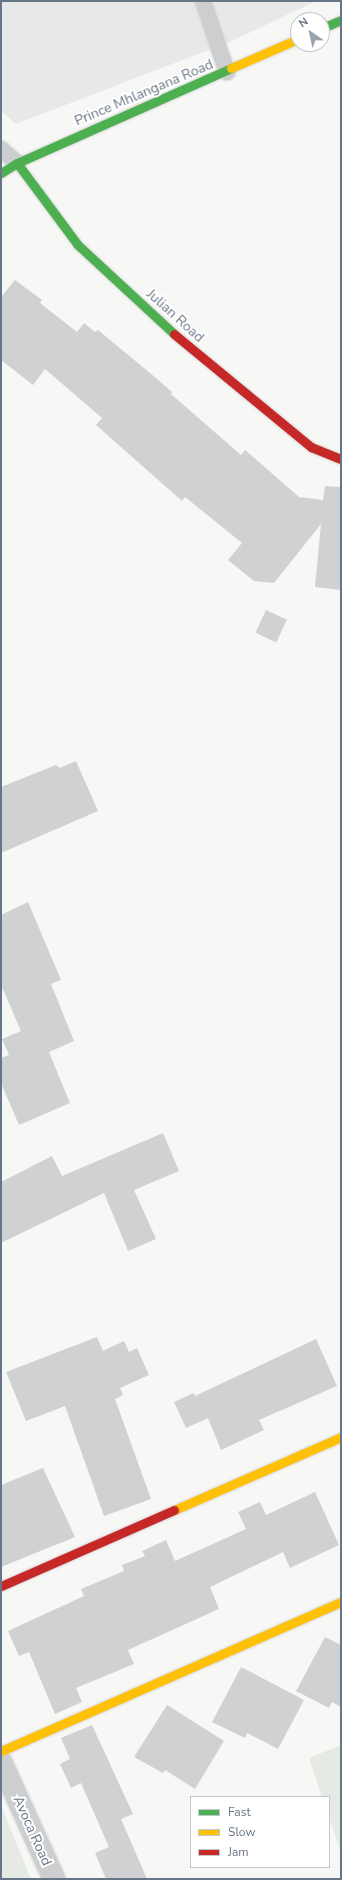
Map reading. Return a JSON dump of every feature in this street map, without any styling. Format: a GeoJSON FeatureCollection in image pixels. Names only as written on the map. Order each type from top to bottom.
{"type":"FeatureCollection","features":[{"type":"Feature","properties":{"kind":"street"},"geometry":{"type":"LineString","coordinates":[[330,25],[341,20]]}},
{"type":"Feature","properties":{"kind":"street","name":"Prince Mhlangana Road"},"geometry":{"type":"LineString","coordinates":[[1,173],[17,163],[227,72],[290,43]]}},
{"type":"Feature","properties":{"kind":"street","name":"Julian Road"},"geometry":{"type":"LineString","coordinates":[[17,163],[78,245],[183,343],[311,447],[341,459]]}},
{"type":"Feature","properties":{"kind":"street"},"geometry":{"type":"LineString","coordinates":[[1,1586],[341,1437]]}},
{"type":"Feature","properties":{"kind":"street"},"geometry":{"type":"LineString","coordinates":[[1,1751],[341,1602]]}},
{"type":"Feature","properties":{"kind":"street","name":"Avoca Road"},"geometry":{"type":"LineString","coordinates":[[1,1762],[54,1879]]}},
{"type":"Feature","properties":{"kind":"lane"},"geometry":{"type":"LineString","coordinates":[[202,1],[227,72]]}},
{"type":"Feature","properties":{"kind":"lane"},"geometry":{"type":"LineString","coordinates":[[1,149],[17,163]]}},
{"type":"Feature","properties":{"kind":"shaded area"},"geometry":{"type":"Polygon","coordinates":[[[1,1],[316,1],[290,12],[290,13],[232,41],[16,124],[1,111],[1,1]]]}},
{"type":"Feature","properties":{"kind":"shaded area"},"geometry":{"type":"Polygon","coordinates":[[[341,1745],[341,1853],[330,1820],[330,1796],[322,1796],[309,1758],[341,1745]]]}},
{"type":"Feature","properties":{"kind":"shaded area"},"geometry":{"type":"Polygon","coordinates":[[[1,1805],[31,1879],[1,1879],[1,1805]]]}},
{"type":"Feature","properties":{"kind":"building"},"geometry":{"type":"Polygon","coordinates":[[[15,280],[42,300],[40,303],[77,332],[84,323],[95,332],[98,330],[156,378],[172,392],[171,394],[241,455],[245,450],[299,497],[323,500],[325,486],[341,487],[341,590],[315,587],[321,524],[274,583],[254,581],[228,560],[242,543],[185,497],[182,501],[96,425],[102,418],[45,369],[33,385],[1,360],[1,297],[15,280]]]}},
{"type":"Feature","properties":{"kind":"building"},"geometry":{"type":"Polygon","coordinates":[[[266,610],[287,620],[276,642],[255,633],[266,610]]]}},
{"type":"Feature","properties":{"kind":"building"},"geometry":{"type":"Polygon","coordinates":[[[76,761],[98,811],[1,853],[1,787],[56,765],[60,768],[76,761]]]}},
{"type":"Feature","properties":{"kind":"building"},"geometry":{"type":"Polygon","coordinates":[[[28,902],[61,980],[51,984],[74,1041],[49,1052],[70,1103],[19,1125],[1,1083],[1,1058],[9,1055],[2,1039],[21,1031],[1,985],[1,915],[28,902]]]}},
{"type":"Feature","properties":{"kind":"building"},"geometry":{"type":"Polygon","coordinates":[[[163,1133],[179,1171],[134,1190],[156,1239],[128,1251],[104,1193],[1,1243],[1,1182],[52,1156],[62,1176],[163,1133]]]}},
{"type":"Feature","properties":{"kind":"building"},"geometry":{"type":"Polygon","coordinates":[[[97,1337],[103,1351],[124,1341],[129,1352],[137,1348],[149,1375],[120,1388],[123,1395],[115,1399],[151,1499],[104,1516],[65,1406],[26,1421],[6,1372],[97,1337]]]}},
{"type":"Feature","properties":{"kind":"building"},"geometry":{"type":"Polygon","coordinates":[[[316,1339],[337,1386],[259,1420],[264,1430],[221,1450],[208,1418],[186,1428],[174,1402],[194,1393],[195,1396],[316,1339]]]}},
{"type":"Feature","properties":{"kind":"building"},"geometry":{"type":"Polygon","coordinates":[[[43,1468],[75,1537],[1,1567],[1,1485],[43,1468]]]}},
{"type":"Feature","properties":{"kind":"building"},"geometry":{"type":"Polygon","coordinates":[[[315,1492],[339,1545],[290,1568],[283,1552],[210,1587],[219,1609],[128,1650],[134,1664],[76,1688],[82,1702],[55,1714],[29,1652],[19,1656],[8,1631],[84,1596],[81,1589],[124,1571],[122,1565],[145,1556],[142,1551],[166,1540],[175,1561],[246,1529],[238,1512],[260,1502],[266,1515],[315,1492]]]}},
{"type":"Feature","properties":{"kind":"building"},"geometry":{"type":"Polygon","coordinates":[[[325,1637],[341,1645],[341,1707],[332,1702],[329,1708],[296,1691],[325,1637]]]}},
{"type":"Feature","properties":{"kind":"building"},"geometry":{"type":"Polygon","coordinates":[[[241,1667],[304,1700],[278,1749],[247,1733],[245,1738],[212,1722],[241,1667]]]}},
{"type":"Feature","properties":{"kind":"building"},"geometry":{"type":"Polygon","coordinates":[[[167,1705],[224,1741],[195,1789],[165,1770],[163,1773],[134,1757],[167,1705]]]}},
{"type":"Feature","properties":{"kind":"building"},"geometry":{"type":"Polygon","coordinates":[[[92,1725],[133,1814],[121,1819],[147,1879],[106,1879],[95,1853],[109,1847],[81,1783],[71,1788],[60,1764],[70,1759],[61,1738],[92,1725]]]}},
{"type":"Feature","properties":{"kind":"traffic: fast"},"geometry":{"type":"LineString","coordinates":[[330,25],[341,20]]}},
{"type":"Feature","properties":{"kind":"traffic: fast"},"geometry":{"type":"LineString","coordinates":[[1,173],[17,163],[231,68]]}},
{"type":"Feature","properties":{"kind":"traffic: fast"},"geometry":{"type":"LineString","coordinates":[[17,163],[78,245],[174,334]]}},
{"type":"Feature","properties":{"kind":"traffic: slow"},"geometry":{"type":"LineString","coordinates":[[231,68],[290,42]]}},
{"type":"Feature","properties":{"kind":"traffic: slow"},"geometry":{"type":"LineString","coordinates":[[174,1510],[341,1437]]}},
{"type":"Feature","properties":{"kind":"traffic: slow"},"geometry":{"type":"LineString","coordinates":[[1,1751],[341,1602]]}},
{"type":"Feature","properties":{"kind":"traffic: jam"},"geometry":{"type":"LineString","coordinates":[[174,334],[311,447],[341,459]]}},
{"type":"Feature","properties":{"kind":"traffic: jam"},"geometry":{"type":"LineString","coordinates":[[1,1586],[174,1510]]}}]}
